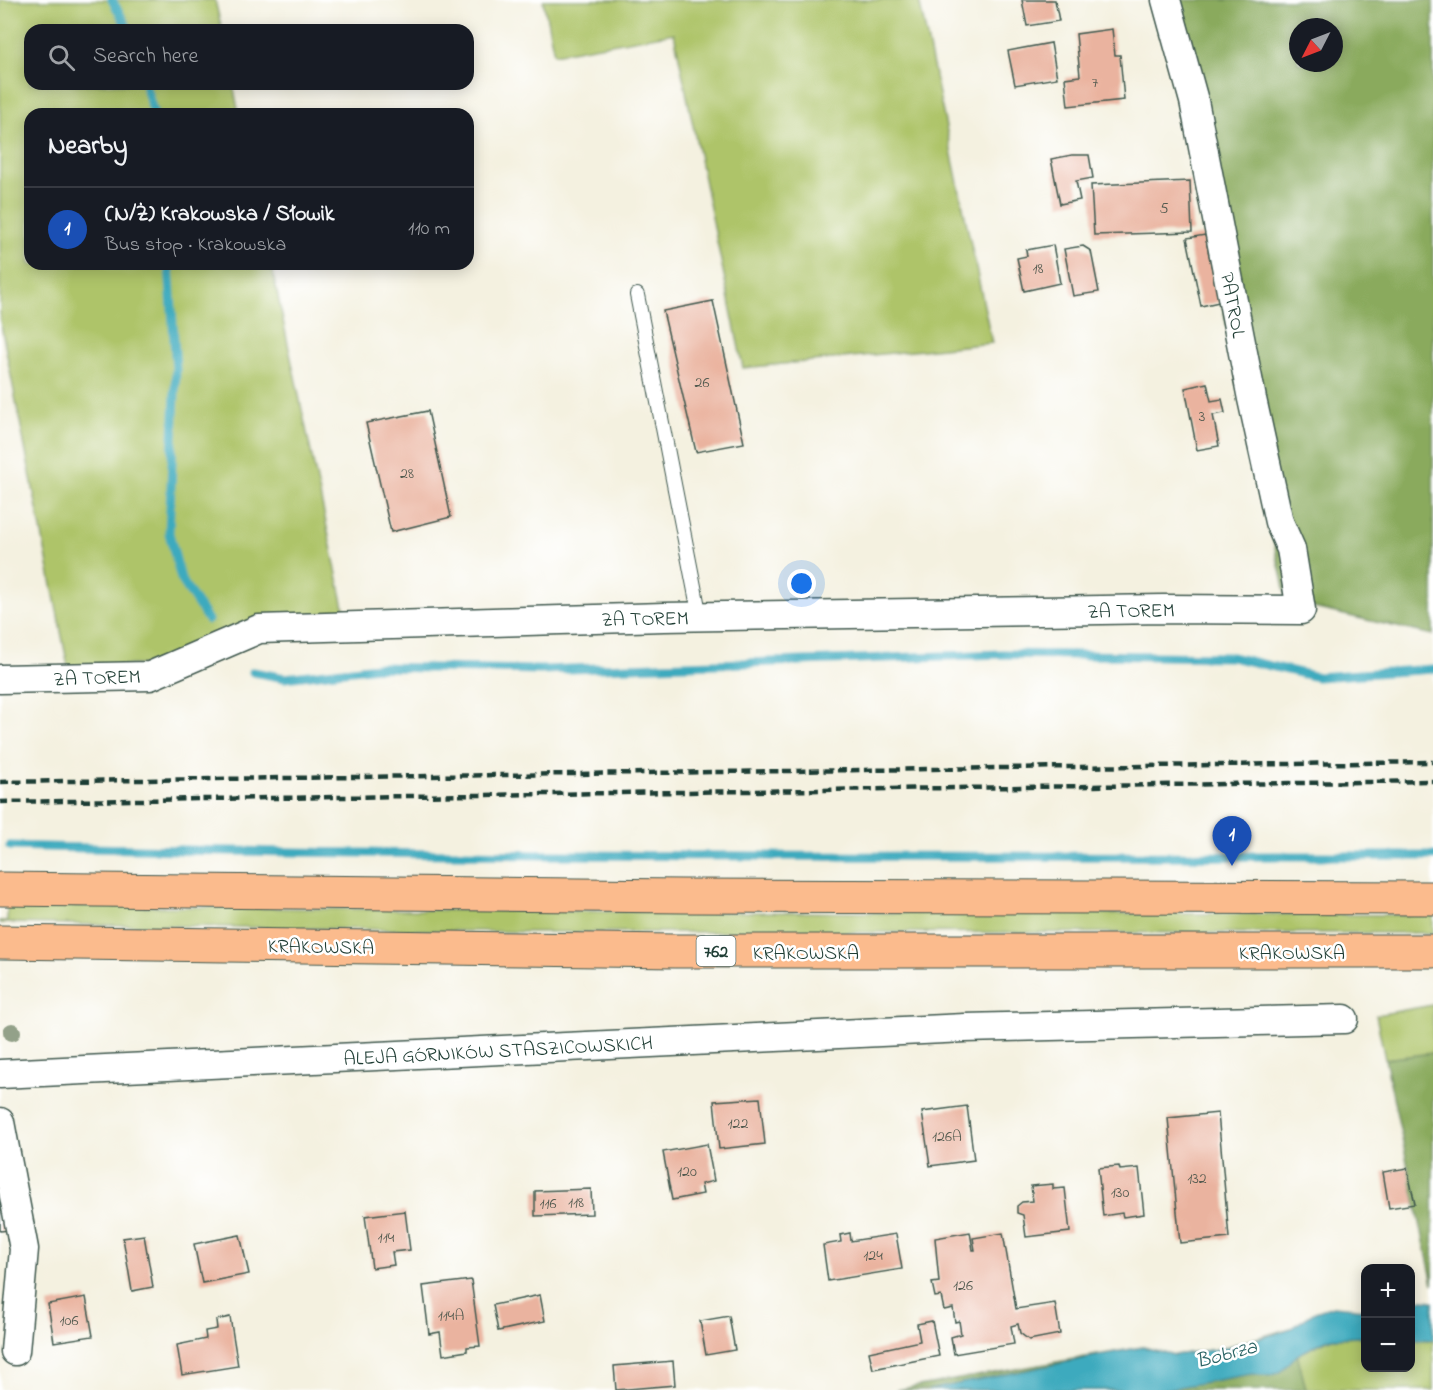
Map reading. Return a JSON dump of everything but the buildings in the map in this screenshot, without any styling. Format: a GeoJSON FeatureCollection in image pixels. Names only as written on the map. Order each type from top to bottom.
{"type":"FeatureCollection","features":[{"type":"Feature","properties":{"kind":"main road"},"geometry":{"type":"LineString","coordinates":[[0,889],[671,896],[1433,898]]}},
{"type":"Feature","properties":{"kind":"main road","name":"KRAKOWSKA"},"geometry":{"type":"LineString","coordinates":[[0,942],[687,951],[1433,951]]}},
{"type":"Feature","properties":{"kind":"street","name":"PATROL"},"geometry":{"type":"LineString","coordinates":[[1166,0],[1194,101],[1252,399],[1279,522],[1291,549],[1300,610]]}},
{"type":"Feature","properties":{"kind":"street","name":"ZA TOREM"},"geometry":{"type":"LineString","coordinates":[[0,679],[150,676],[259,629],[700,617],[1163,609],[1300,610]]}},
{"type":"Feature","properties":{"kind":"street","name":"ALEJA GÓRNIKÓW STASZICOWSKICH"},"geometry":{"type":"LineString","coordinates":[[0,1074],[996,1027],[1344,1019]]}},
{"type":"Feature","properties":{"kind":"street"},"geometry":{"type":"LineString","coordinates":[[0,1122],[24,1250],[15,1351]]}},
{"type":"Feature","properties":{"kind":"lane"},"geometry":{"type":"LineString","coordinates":[[638,295],[700,617]]}},
{"type":"Feature","properties":{"kind":"green space"},"geometry":{"type":"Polygon","coordinates":[[[0,0],[215,0],[221,24],[24,24],[24,90],[234,90],[238,108],[24,108],[24,270],[272,270],[345,612],[143,665],[68,667],[0,320],[0,0]]]}},
{"type":"Feature","properties":{"kind":"green space"},"geometry":{"type":"Polygon","coordinates":[[[543,0],[919,0],[992,343],[743,368],[674,33],[554,54],[543,0]]]}},
{"type":"Feature","properties":{"kind":"green space"},"geometry":{"type":"Polygon","coordinates":[[[1156,0],[1433,0],[1433,635],[1287,602],[1156,0]]]}},
{"type":"Feature","properties":{"kind":"green space"},"geometry":{"type":"Polygon","coordinates":[[[7,905],[520,911],[1433,915],[1433,933],[529,932],[0,923],[0,921],[7,921],[7,905]]]}},
{"type":"Feature","properties":{"kind":"green space"},"geometry":{"type":"Polygon","coordinates":[[[1433,1005],[1433,1053],[1385,1059],[1376,1015],[1433,1005]]]}},
{"type":"Feature","properties":{"kind":"green space"},"geometry":{"type":"Polygon","coordinates":[[[1433,1053],[1433,1284],[1385,1059],[1433,1053]]]}},
{"type":"Feature","properties":{"kind":"green space"},"geometry":{"type":"Polygon","coordinates":[[[1291,1328],[1306,1390],[896,1390],[1143,1347],[1174,1355],[1219,1349],[1291,1328]]]}},
{"type":"Feature","properties":{"kind":"green space"},"geometry":{"type":"Polygon","coordinates":[[[1332,1338],[1361,1338],[1361,1372],[1415,1372],[1415,1339],[1433,1340],[1433,1390],[1306,1390],[1297,1355],[1332,1338]]]}},
{"type":"Feature","properties":{"kind":"water"},"geometry":{"type":"Polygon","coordinates":[[[1415,1299],[1433,1301],[1433,1340],[1415,1339],[1415,1299]]]}},
{"type":"Feature","properties":{"kind":"water","name":"Bobrza"},"geometry":{"type":"Polygon","coordinates":[[[1333,1306],[1361,1309],[1361,1338],[1332,1338],[1324,1341],[1297,1355],[1280,1372],[1271,1376],[1252,1374],[1162,1390],[928,1390],[1143,1347],[1174,1355],[1219,1349],[1291,1328],[1315,1312],[1333,1306]]]}},
{"type":"Feature","properties":{"kind":"waterway"},"geometry":{"type":"LineString","coordinates":[[112,0],[126,24]]}},
{"type":"Feature","properties":{"kind":"waterway"},"geometry":{"type":"LineString","coordinates":[[147,90],[152,108]]}},
{"type":"Feature","properties":{"kind":"waterway"},"geometry":{"type":"LineString","coordinates":[[169,270],[176,369],[169,533],[181,579],[208,620]]}},
{"type":"Feature","properties":{"kind":"waterway"},"geometry":{"type":"LineString","coordinates":[[253,672],[285,678],[377,667],[541,670],[1003,654],[1232,657],[1317,677],[1433,669]]}},
{"type":"Feature","properties":{"kind":"waterway"},"geometry":{"type":"LineString","coordinates":[[10,846],[544,855],[1433,856]]}},
{"type":"Feature","properties":{"kind":"railway"},"geometry":{"type":"LineString","coordinates":[[0,782],[1433,762]]}},
{"type":"Feature","properties":{"kind":"railway"},"geometry":{"type":"LineString","coordinates":[[0,802],[1433,781]]}},
{"type":"Feature","properties":{"kind":"place","name":"(N/Ż) Krakowska / Słowik"},"geometry":{"type":"Point","coordinates":[1232,866]}}]}
